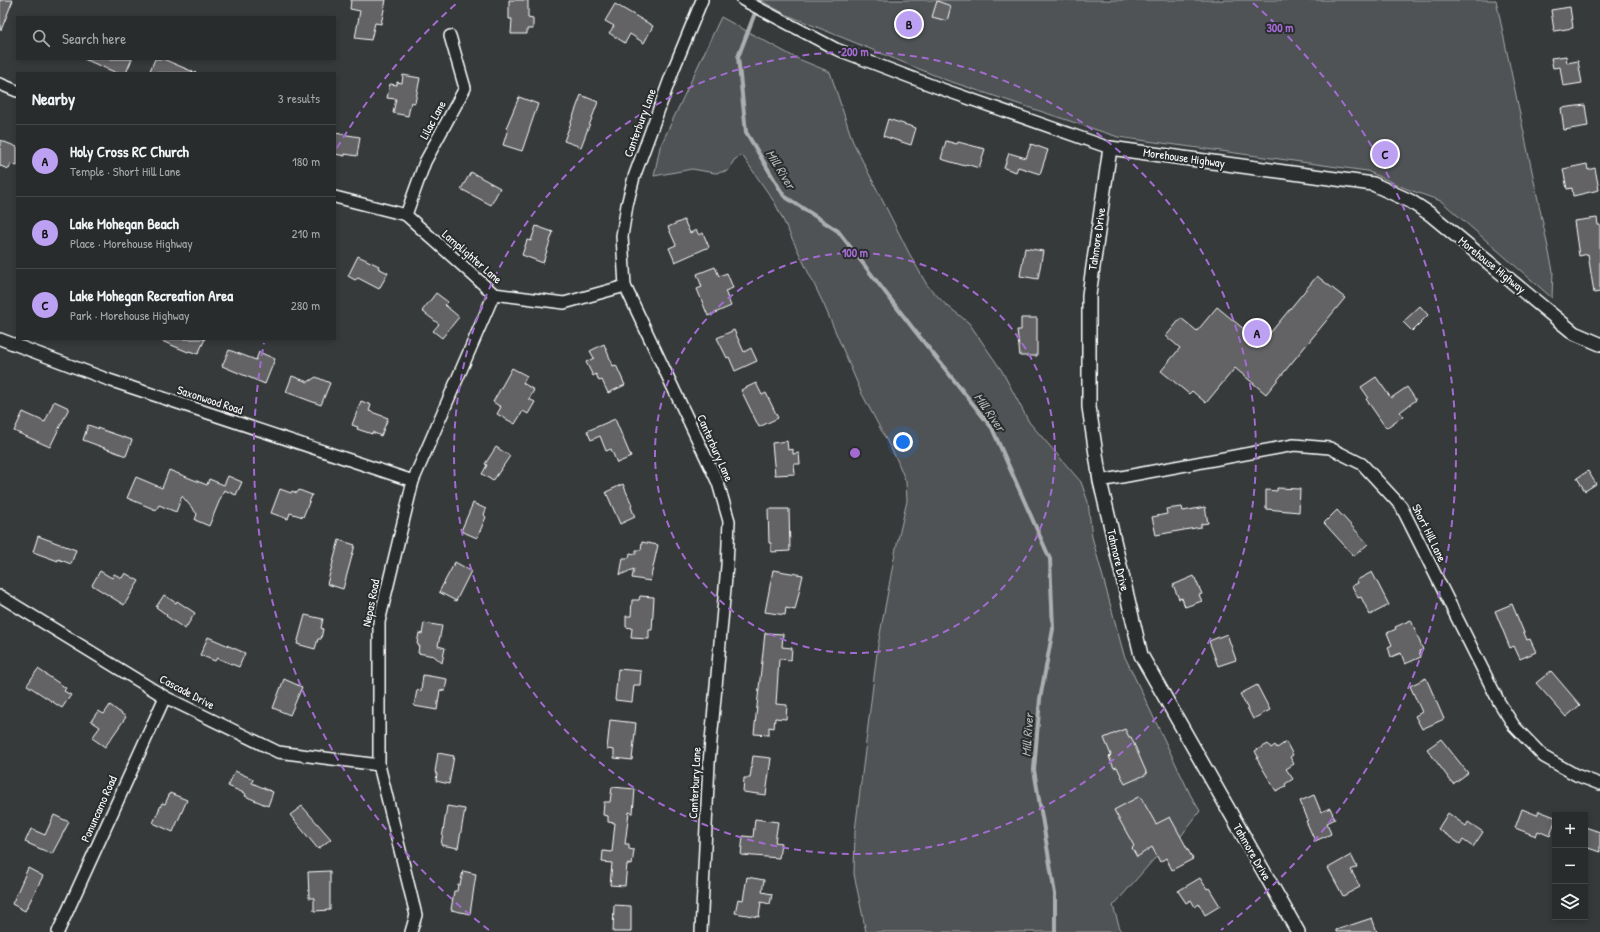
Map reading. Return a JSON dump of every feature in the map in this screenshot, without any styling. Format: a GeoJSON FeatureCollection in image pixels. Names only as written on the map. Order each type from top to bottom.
{"type":"FeatureCollection","features":[{"type":"Feature","properties":{"kind":"street","name":"Canterbury Lane"},"geometry":{"type":"LineString","coordinates":[[700,932],[709,763],[727,566],[729,520],[718,484],[625,286],[622,236],[627,205],[634,177],[674,68],[702,0]]}},
{"type":"Feature","properties":{"kind":"street","name":"Morehouse Highway"},"geometry":{"type":"LineString","coordinates":[[743,0],[776,16],[836,49],[936,88],[1110,148],[1373,184],[1410,201],[1430,214],[1574,333],[1600,344]]}},
{"type":"Feature","properties":{"kind":"street","name":"Lilac Lane"},"geometry":{"type":"LineString","coordinates":[[406,215],[426,162],[465,88],[450,36]]}},
{"type":"Feature","properties":{"kind":"street"},"geometry":{"type":"LineString","coordinates":[[0,84],[16,90]]}},
{"type":"Feature","properties":{"kind":"street","name":"Tahmore Drive"},"geometry":{"type":"LineString","coordinates":[[1110,148],[1089,295],[1089,407],[1100,481],[1141,655],[1298,932]]}},
{"type":"Feature","properties":{"kind":"street","name":"Lamplighter Lane"},"geometry":{"type":"LineString","coordinates":[[336,197],[406,215],[494,294],[564,303],[625,286]]}},
{"type":"Feature","properties":{"kind":"street","name":"Nepas Road"},"geometry":{"type":"LineString","coordinates":[[411,932],[416,915],[378,765],[379,622],[413,481],[494,294]]}},
{"type":"Feature","properties":{"kind":"street","name":"Saxonwood Road"},"geometry":{"type":"LineString","coordinates":[[0,339],[109,380],[413,481]]}},
{"type":"Feature","properties":{"kind":"street","name":"Short Hill Lane"},"geometry":{"type":"LineString","coordinates":[[1100,481],[1294,445],[1330,448],[1362,464],[1401,506],[1499,702],[1514,726],[1544,757],[1576,775],[1600,784]]}},
{"type":"Feature","properties":{"kind":"street","name":"Cascade Drive"},"geometry":{"type":"LineString","coordinates":[[0,596],[165,696],[278,752],[378,765]]}},
{"type":"Feature","properties":{"kind":"street","name":"Ponuncamo Road"},"geometry":{"type":"LineString","coordinates":[[58,932],[165,696]]}},
{"type":"Feature","properties":{"kind":"shaded area"},"geometry":{"type":"Polygon","coordinates":[[[760,0],[1496,0],[1553,271],[1552,298],[1441,201],[1407,189],[1367,171],[1118,137],[946,80],[785,14],[760,0]]]}},
{"type":"Feature","properties":{"kind":"shaded area"},"geometry":{"type":"Polygon","coordinates":[[[721,17],[796,58],[830,72],[853,142],[909,253],[927,285],[944,303],[969,323],[1002,371],[1029,422],[1081,482],[1088,502],[1092,537],[1124,655],[1191,796],[1200,811],[1175,844],[1154,859],[1113,906],[1121,932],[866,932],[854,874],[855,831],[878,645],[896,548],[907,501],[906,482],[897,460],[862,394],[824,305],[775,203],[742,155],[734,160],[728,171],[715,173],[692,169],[654,176],[660,147],[721,17]]]}},
{"type":"Feature","properties":{"kind":"building"},"geometry":{"type":"Polygon","coordinates":[[[0,0],[13,0],[1,30],[0,30],[0,0]]]}},
{"type":"Feature","properties":{"kind":"building"},"geometry":{"type":"Polygon","coordinates":[[[351,0],[386,0],[381,24],[375,23],[371,40],[355,38],[360,11],[350,9],[351,0]]]}},
{"type":"Feature","properties":{"kind":"building"},"geometry":{"type":"Polygon","coordinates":[[[509,0],[528,0],[528,18],[533,19],[533,29],[527,29],[527,34],[511,34],[512,19],[509,19],[509,0]]]}},
{"type":"Feature","properties":{"kind":"building"},"geometry":{"type":"Polygon","coordinates":[[[937,1],[951,6],[947,21],[932,17],[937,1]]]}},
{"type":"Feature","properties":{"kind":"building"},"geometry":{"type":"Polygon","coordinates":[[[615,4],[653,26],[644,43],[630,34],[625,43],[609,33],[614,26],[605,21],[615,4]]]}},
{"type":"Feature","properties":{"kind":"building"},"geometry":{"type":"Polygon","coordinates":[[[1570,7],[1573,28],[1554,31],[1551,10],[1570,7]]]}},
{"type":"Feature","properties":{"kind":"building"},"geometry":{"type":"Polygon","coordinates":[[[1566,56],[1567,63],[1578,61],[1582,83],[1563,86],[1560,67],[1553,68],[1551,58],[1566,56]]]}},
{"type":"Feature","properties":{"kind":"building"},"geometry":{"type":"Polygon","coordinates":[[[86,60],[132,60],[126,72],[115,72],[86,60]]]}},
{"type":"Feature","properties":{"kind":"building"},"geometry":{"type":"Polygon","coordinates":[[[155,60],[165,60],[194,72],[149,72],[155,60]]]}},
{"type":"Feature","properties":{"kind":"building"},"geometry":{"type":"Polygon","coordinates":[[[403,75],[420,78],[415,103],[411,102],[408,116],[393,113],[396,99],[387,98],[390,84],[397,85],[397,82],[402,83],[403,75]]]}},
{"type":"Feature","properties":{"kind":"building"},"geometry":{"type":"Polygon","coordinates":[[[581,95],[598,102],[581,147],[564,141],[581,95]]]}},
{"type":"Feature","properties":{"kind":"building"},"geometry":{"type":"Polygon","coordinates":[[[519,97],[538,104],[522,151],[503,145],[508,129],[506,128],[519,97]]]}},
{"type":"Feature","properties":{"kind":"building"},"geometry":{"type":"Polygon","coordinates":[[[1585,105],[1588,126],[1564,130],[1561,108],[1585,105]]]}},
{"type":"Feature","properties":{"kind":"building"},"geometry":{"type":"Polygon","coordinates":[[[888,119],[916,128],[911,145],[883,136],[888,119]]]}},
{"type":"Feature","properties":{"kind":"building"},"geometry":{"type":"Polygon","coordinates":[[[336,133],[360,137],[357,156],[345,154],[345,156],[336,154],[336,133]]]}},
{"type":"Feature","properties":{"kind":"building"},"geometry":{"type":"Polygon","coordinates":[[[0,140],[16,147],[16,166],[11,164],[9,169],[0,166],[0,140]]]}},
{"type":"Feature","properties":{"kind":"building"},"geometry":{"type":"Polygon","coordinates":[[[946,141],[957,144],[958,142],[985,149],[979,168],[966,164],[965,166],[941,159],[946,141]]]}},
{"type":"Feature","properties":{"kind":"building"},"geometry":{"type":"Polygon","coordinates":[[[1031,144],[1048,150],[1040,174],[1018,167],[1016,172],[1004,168],[1009,153],[1026,158],[1031,144]]]}},
{"type":"Feature","properties":{"kind":"building"},"geometry":{"type":"Polygon","coordinates":[[[1587,164],[1588,170],[1595,168],[1599,190],[1573,196],[1572,188],[1567,189],[1563,169],[1587,164]]]}},
{"type":"Feature","properties":{"kind":"building"},"geometry":{"type":"Polygon","coordinates":[[[471,172],[500,188],[491,205],[461,189],[471,172]]]}},
{"type":"Feature","properties":{"kind":"building"},"geometry":{"type":"Polygon","coordinates":[[[1597,218],[1598,225],[1600,225],[1600,292],[1594,293],[1588,254],[1579,256],[1574,221],[1597,218]]]}},
{"type":"Feature","properties":{"kind":"building"},"geometry":{"type":"Polygon","coordinates":[[[684,220],[690,233],[696,230],[699,235],[703,233],[709,247],[675,262],[669,248],[676,245],[668,227],[684,220]]]}},
{"type":"Feature","properties":{"kind":"building"},"geometry":{"type":"Polygon","coordinates":[[[536,226],[553,232],[543,263],[522,255],[527,240],[531,241],[536,226]]]}},
{"type":"Feature","properties":{"kind":"building"},"geometry":{"type":"Polygon","coordinates":[[[1025,248],[1043,251],[1038,279],[1020,276],[1025,248]]]}},
{"type":"Feature","properties":{"kind":"building"},"geometry":{"type":"Polygon","coordinates":[[[358,256],[379,266],[378,268],[388,273],[379,289],[358,278],[355,280],[348,276],[358,256]]]}},
{"type":"Feature","properties":{"kind":"building"},"geometry":{"type":"Polygon","coordinates":[[[715,267],[719,276],[727,273],[733,288],[725,291],[731,306],[708,316],[697,289],[702,287],[697,274],[715,267]]]}},
{"type":"Feature","properties":{"kind":"building"},"geometry":{"type":"Polygon","coordinates":[[[1317,276],[1345,298],[1266,394],[1235,368],[1206,403],[1192,391],[1189,394],[1161,371],[1180,348],[1166,336],[1181,318],[1197,331],[1217,307],[1256,339],[1265,328],[1271,332],[1317,276]]]}},
{"type":"Feature","properties":{"kind":"building"},"geometry":{"type":"Polygon","coordinates":[[[436,293],[448,302],[445,305],[459,317],[442,338],[433,331],[439,324],[422,311],[436,293]]]}},
{"type":"Feature","properties":{"kind":"building"},"geometry":{"type":"Polygon","coordinates":[[[1420,306],[1428,315],[1412,331],[1403,322],[1420,306]]]}},
{"type":"Feature","properties":{"kind":"building"},"geometry":{"type":"Polygon","coordinates":[[[1021,318],[1037,318],[1037,356],[1020,356],[1017,330],[1021,330],[1021,318]]]}},
{"type":"Feature","properties":{"kind":"building"},"geometry":{"type":"Polygon","coordinates":[[[734,330],[744,352],[751,348],[757,361],[735,371],[729,357],[727,358],[717,338],[734,330]]]}},
{"type":"Feature","properties":{"kind":"building"},"geometry":{"type":"Polygon","coordinates":[[[159,340],[205,340],[198,354],[188,352],[159,340]]]}},
{"type":"Feature","properties":{"kind":"building"},"geometry":{"type":"Polygon","coordinates":[[[604,344],[613,366],[616,365],[625,385],[608,393],[602,380],[599,381],[596,374],[593,376],[586,362],[594,358],[590,351],[604,344]]]}},
{"type":"Feature","properties":{"kind":"building"},"geometry":{"type":"Polygon","coordinates":[[[229,350],[256,360],[259,352],[275,359],[265,384],[222,366],[229,350]]]}},
{"type":"Feature","properties":{"kind":"building"},"geometry":{"type":"Polygon","coordinates":[[[512,368],[527,376],[523,383],[534,390],[529,399],[535,402],[528,414],[523,411],[515,424],[497,414],[501,407],[493,402],[512,368]]]}},
{"type":"Feature","properties":{"kind":"building"},"geometry":{"type":"Polygon","coordinates":[[[292,376],[308,382],[316,377],[330,383],[321,405],[286,392],[292,376]]]}},
{"type":"Feature","properties":{"kind":"building"},"geometry":{"type":"Polygon","coordinates":[[[1376,377],[1391,398],[1407,387],[1416,400],[1400,412],[1403,416],[1386,428],[1366,399],[1368,397],[1361,387],[1376,377]]]}},
{"type":"Feature","properties":{"kind":"building"},"geometry":{"type":"Polygon","coordinates":[[[756,383],[762,395],[766,393],[778,418],[759,427],[741,390],[756,383]]]}},
{"type":"Feature","properties":{"kind":"building"},"geometry":{"type":"Polygon","coordinates":[[[54,401],[69,408],[50,447],[14,431],[23,412],[45,422],[54,401]]]}},
{"type":"Feature","properties":{"kind":"building"},"geometry":{"type":"Polygon","coordinates":[[[361,401],[371,405],[369,411],[388,418],[381,436],[372,432],[372,434],[357,429],[358,427],[352,425],[361,401]]]}},
{"type":"Feature","properties":{"kind":"building"},"geometry":{"type":"Polygon","coordinates":[[[615,419],[631,457],[617,463],[611,449],[606,451],[600,436],[591,440],[587,431],[615,419]]]}},
{"type":"Feature","properties":{"kind":"building"},"geometry":{"type":"Polygon","coordinates":[[[88,425],[132,440],[126,456],[83,440],[88,425]]]}},
{"type":"Feature","properties":{"kind":"building"},"geometry":{"type":"Polygon","coordinates":[[[787,441],[788,450],[793,449],[793,454],[799,453],[800,464],[794,464],[795,474],[775,475],[772,443],[787,441]]]}},
{"type":"Feature","properties":{"kind":"building"},"geometry":{"type":"Polygon","coordinates":[[[496,447],[510,456],[493,481],[482,474],[487,465],[485,464],[496,447]]]}},
{"type":"Feature","properties":{"kind":"building"},"geometry":{"type":"Polygon","coordinates":[[[169,470],[207,485],[209,479],[224,485],[228,476],[242,482],[236,495],[224,490],[209,526],[195,520],[197,514],[182,496],[176,512],[159,505],[156,510],[127,498],[136,477],[162,488],[169,470]]]}},
{"type":"Feature","properties":{"kind":"building"},"geometry":{"type":"Polygon","coordinates":[[[1588,471],[1596,484],[1585,491],[1577,478],[1588,471]]]}},
{"type":"Feature","properties":{"kind":"building"},"geometry":{"type":"Polygon","coordinates":[[[623,484],[632,505],[631,507],[635,517],[620,524],[606,492],[623,484]]]}},
{"type":"Feature","properties":{"kind":"building"},"geometry":{"type":"Polygon","coordinates":[[[1277,488],[1300,489],[1299,512],[1266,509],[1266,490],[1277,491],[1277,488]]]}},
{"type":"Feature","properties":{"kind":"building"},"geometry":{"type":"Polygon","coordinates":[[[280,489],[291,493],[292,491],[297,493],[299,490],[312,495],[303,517],[290,513],[288,519],[271,513],[280,489]]]}},
{"type":"Feature","properties":{"kind":"building"},"geometry":{"type":"Polygon","coordinates":[[[473,503],[486,509],[484,515],[486,517],[477,538],[461,531],[473,503]]]}},
{"type":"Feature","properties":{"kind":"building"},"geometry":{"type":"Polygon","coordinates":[[[1182,507],[1183,511],[1205,507],[1208,523],[1201,524],[1201,527],[1156,535],[1152,517],[1167,514],[1166,509],[1182,507]]]}},
{"type":"Feature","properties":{"kind":"building"},"geometry":{"type":"Polygon","coordinates":[[[768,509],[789,509],[790,551],[771,552],[771,543],[769,543],[768,509]]]}},
{"type":"Feature","properties":{"kind":"building"},"geometry":{"type":"Polygon","coordinates":[[[1337,510],[1368,544],[1354,556],[1324,523],[1337,510]]]}},
{"type":"Feature","properties":{"kind":"building"},"geometry":{"type":"Polygon","coordinates":[[[38,536],[76,550],[71,564],[33,552],[38,536]]]}},
{"type":"Feature","properties":{"kind":"building"},"geometry":{"type":"Polygon","coordinates":[[[339,540],[355,545],[343,589],[327,584],[339,540]]]}},
{"type":"Feature","properties":{"kind":"building"},"geometry":{"type":"Polygon","coordinates":[[[642,542],[658,545],[650,581],[632,578],[634,569],[620,575],[623,558],[629,558],[630,553],[636,554],[636,550],[641,550],[642,542]]]}},
{"type":"Feature","properties":{"kind":"building"},"geometry":{"type":"Polygon","coordinates":[[[455,562],[471,571],[456,601],[439,592],[455,562]]]}},
{"type":"Feature","properties":{"kind":"building"},"geometry":{"type":"Polygon","coordinates":[[[773,570],[803,575],[795,610],[786,608],[785,615],[765,612],[773,570]]]}},
{"type":"Feature","properties":{"kind":"building"},"geometry":{"type":"Polygon","coordinates":[[[100,571],[112,578],[114,574],[122,578],[125,573],[139,581],[124,605],[92,585],[100,571]]]}},
{"type":"Feature","properties":{"kind":"building"},"geometry":{"type":"Polygon","coordinates":[[[1372,572],[1389,605],[1370,615],[1361,597],[1358,598],[1352,586],[1358,583],[1357,580],[1372,572]]]}},
{"type":"Feature","properties":{"kind":"building"},"geometry":{"type":"Polygon","coordinates":[[[1194,576],[1202,594],[1199,595],[1202,601],[1185,607],[1182,598],[1179,599],[1173,585],[1194,576]]]}},
{"type":"Feature","properties":{"kind":"building"},"geometry":{"type":"Polygon","coordinates":[[[164,595],[176,603],[177,601],[195,613],[185,629],[156,607],[164,595]]]}},
{"type":"Feature","properties":{"kind":"building"},"geometry":{"type":"Polygon","coordinates":[[[640,596],[654,597],[652,630],[649,630],[649,639],[631,638],[632,628],[626,627],[626,616],[631,616],[632,600],[639,600],[640,596]]]}},
{"type":"Feature","properties":{"kind":"building"},"geometry":{"type":"Polygon","coordinates":[[[1512,604],[1527,640],[1530,639],[1536,652],[1520,659],[1514,646],[1510,648],[1495,611],[1512,604]]]}},
{"type":"Feature","properties":{"kind":"building"},"geometry":{"type":"Polygon","coordinates":[[[305,615],[323,619],[321,639],[318,639],[315,649],[297,644],[305,615]]]}},
{"type":"Feature","properties":{"kind":"building"},"geometry":{"type":"Polygon","coordinates":[[[1411,620],[1423,650],[1419,651],[1421,657],[1405,664],[1401,653],[1391,657],[1388,647],[1392,645],[1387,633],[1396,629],[1395,627],[1411,620]]]}},
{"type":"Feature","properties":{"kind":"building"},"geometry":{"type":"Polygon","coordinates":[[[424,623],[442,626],[438,646],[445,648],[442,663],[434,656],[418,653],[419,645],[417,644],[419,633],[422,634],[424,623]]]}},
{"type":"Feature","properties":{"kind":"building"},"geometry":{"type":"Polygon","coordinates":[[[765,633],[783,634],[782,647],[792,648],[791,660],[779,659],[776,704],[787,705],[786,719],[775,718],[774,728],[769,727],[769,735],[754,734],[765,633]]]}},
{"type":"Feature","properties":{"kind":"building"},"geometry":{"type":"Polygon","coordinates":[[[1227,634],[1236,660],[1218,666],[1209,641],[1227,634]]]}},
{"type":"Feature","properties":{"kind":"building"},"geometry":{"type":"Polygon","coordinates":[[[208,637],[245,653],[239,667],[217,658],[215,661],[200,655],[208,637]]]}},
{"type":"Feature","properties":{"kind":"building"},"geometry":{"type":"Polygon","coordinates":[[[38,669],[66,688],[64,691],[71,695],[62,708],[27,685],[38,669]]]}},
{"type":"Feature","properties":{"kind":"building"},"geometry":{"type":"Polygon","coordinates":[[[618,669],[641,671],[640,685],[634,685],[632,702],[615,700],[618,669]]]}},
{"type":"Feature","properties":{"kind":"building"},"geometry":{"type":"Polygon","coordinates":[[[1551,671],[1580,705],[1566,717],[1536,683],[1551,671]]]}},
{"type":"Feature","properties":{"kind":"building"},"geometry":{"type":"Polygon","coordinates":[[[423,675],[447,679],[445,691],[440,690],[437,710],[414,706],[417,690],[421,691],[423,675]]]}},
{"type":"Feature","properties":{"kind":"building"},"geometry":{"type":"Polygon","coordinates":[[[1426,678],[1444,719],[1422,729],[1415,716],[1422,712],[1410,686],[1426,678]]]}},
{"type":"Feature","properties":{"kind":"building"},"geometry":{"type":"Polygon","coordinates":[[[284,679],[302,687],[290,715],[273,708],[284,679]]]}},
{"type":"Feature","properties":{"kind":"building"},"geometry":{"type":"Polygon","coordinates":[[[1257,685],[1270,710],[1253,719],[1240,694],[1257,685]]]}},
{"type":"Feature","properties":{"kind":"building"},"geometry":{"type":"Polygon","coordinates":[[[110,705],[126,717],[105,747],[92,738],[100,727],[91,721],[98,711],[104,714],[110,705]]]}},
{"type":"Feature","properties":{"kind":"building"},"geometry":{"type":"Polygon","coordinates":[[[610,720],[636,723],[632,760],[614,758],[614,750],[607,749],[610,720]]]}},
{"type":"Feature","properties":{"kind":"building"},"geometry":{"type":"Polygon","coordinates":[[[1125,729],[1129,737],[1131,737],[1147,774],[1125,784],[1117,767],[1114,768],[1109,757],[1111,755],[1104,738],[1125,729]]]}},
{"type":"Feature","properties":{"kind":"building"},"geometry":{"type":"Polygon","coordinates":[[[1441,739],[1468,773],[1453,784],[1427,749],[1441,739]]]}},
{"type":"Feature","properties":{"kind":"building"},"geometry":{"type":"Polygon","coordinates":[[[1286,742],[1293,755],[1290,757],[1294,764],[1286,769],[1293,779],[1285,784],[1286,786],[1276,791],[1257,759],[1258,757],[1255,751],[1268,744],[1271,748],[1275,745],[1277,748],[1286,742]]]}},
{"type":"Feature","properties":{"kind":"building"},"geometry":{"type":"Polygon","coordinates":[[[438,753],[454,756],[449,784],[436,781],[437,774],[435,772],[438,753]]]}},
{"type":"Feature","properties":{"kind":"building"},"geometry":{"type":"Polygon","coordinates":[[[753,756],[771,758],[766,795],[743,792],[744,778],[750,778],[753,756]]]}},
{"type":"Feature","properties":{"kind":"building"},"geometry":{"type":"Polygon","coordinates":[[[235,771],[253,779],[252,783],[273,792],[268,806],[245,796],[246,794],[228,786],[235,771]]]}},
{"type":"Feature","properties":{"kind":"building"},"geometry":{"type":"Polygon","coordinates":[[[612,787],[635,789],[633,813],[629,812],[625,844],[629,844],[629,849],[634,850],[632,865],[627,864],[625,886],[610,885],[612,863],[602,862],[603,851],[612,852],[615,823],[608,822],[608,816],[603,815],[604,802],[610,802],[612,787]]]}},
{"type":"Feature","properties":{"kind":"building"},"geometry":{"type":"Polygon","coordinates":[[[170,793],[187,800],[173,832],[153,823],[162,803],[165,804],[170,793]]]}},
{"type":"Feature","properties":{"kind":"building"},"geometry":{"type":"Polygon","coordinates":[[[1314,795],[1321,812],[1330,808],[1335,819],[1327,823],[1331,834],[1315,841],[1306,821],[1308,820],[1300,801],[1314,795]]]}},
{"type":"Feature","properties":{"kind":"building"},"geometry":{"type":"Polygon","coordinates":[[[1140,796],[1156,824],[1170,817],[1193,859],[1172,870],[1166,858],[1160,862],[1152,847],[1137,857],[1132,848],[1134,846],[1114,810],[1140,796]]]}},
{"type":"Feature","properties":{"kind":"building"},"geometry":{"type":"Polygon","coordinates":[[[302,806],[331,839],[318,849],[290,815],[302,806]]]}},
{"type":"Feature","properties":{"kind":"building"},"geometry":{"type":"Polygon","coordinates":[[[447,806],[465,809],[458,848],[441,845],[447,806]]]}},
{"type":"Feature","properties":{"kind":"building"},"geometry":{"type":"Polygon","coordinates":[[[1522,809],[1537,815],[1539,811],[1552,816],[1552,830],[1550,836],[1538,831],[1536,836],[1515,828],[1522,809]]]}},
{"type":"Feature","properties":{"kind":"building"},"geometry":{"type":"Polygon","coordinates":[[[1448,813],[1466,826],[1468,822],[1483,832],[1473,847],[1463,840],[1460,844],[1438,829],[1448,813]]]}},
{"type":"Feature","properties":{"kind":"building"},"geometry":{"type":"Polygon","coordinates":[[[54,815],[69,822],[52,854],[25,842],[31,829],[45,835],[54,815]]]}},
{"type":"Feature","properties":{"kind":"building"},"geometry":{"type":"Polygon","coordinates":[[[755,819],[778,822],[775,842],[781,843],[779,858],[741,855],[743,836],[753,837],[755,819]]]}},
{"type":"Feature","properties":{"kind":"building"},"geometry":{"type":"Polygon","coordinates":[[[1588,828],[1600,832],[1600,852],[1588,848],[1588,828]]]}},
{"type":"Feature","properties":{"kind":"building"},"geometry":{"type":"Polygon","coordinates":[[[1351,855],[1357,867],[1351,870],[1360,887],[1343,896],[1328,868],[1351,855]]]}},
{"type":"Feature","properties":{"kind":"building"},"geometry":{"type":"Polygon","coordinates":[[[28,868],[43,876],[25,911],[12,904],[28,868]]]}},
{"type":"Feature","properties":{"kind":"building"},"geometry":{"type":"Polygon","coordinates":[[[330,871],[330,910],[314,911],[314,898],[309,898],[308,872],[330,871]]]}},
{"type":"Feature","properties":{"kind":"building"},"geometry":{"type":"Polygon","coordinates":[[[463,871],[476,874],[470,914],[451,910],[454,891],[457,891],[458,884],[460,885],[463,871]]]}},
{"type":"Feature","properties":{"kind":"building"},"geometry":{"type":"Polygon","coordinates":[[[747,877],[764,880],[762,892],[772,894],[770,904],[761,902],[759,917],[735,913],[738,899],[743,900],[747,877]]]}},
{"type":"Feature","properties":{"kind":"building"},"geometry":{"type":"Polygon","coordinates":[[[1200,878],[1207,889],[1209,888],[1220,906],[1205,915],[1199,904],[1195,907],[1191,900],[1186,903],[1178,891],[1200,878]]]}},
{"type":"Feature","properties":{"kind":"building"},"geometry":{"type":"Polygon","coordinates":[[[614,905],[631,906],[631,932],[613,932],[614,905]]]}},
{"type":"Feature","properties":{"kind":"building"},"geometry":{"type":"Polygon","coordinates":[[[1372,918],[1377,932],[1336,932],[1336,930],[1372,918]]]}},
{"type":"Feature","properties":{"kind":"waterway","name":"Mill River"},"geometry":{"type":"LineString","coordinates":[[760,0],[738,57],[746,132],[784,196],[838,231],[992,428],[1050,559],[1053,629],[1040,699],[1034,770],[1055,894],[1055,932]]}},
{"type":"Feature","properties":{"kind":"place","name":"Lake Mohegan Beach"},"geometry":{"type":"Point","coordinates":[909,24]}},
{"type":"Feature","properties":{"kind":"place","name":"Lake Mohegan Recreation Area"},"geometry":{"type":"Point","coordinates":[1385,154]}},
{"type":"Feature","properties":{"kind":"place","name":"Holy Cross RC Church"},"geometry":{"type":"Point","coordinates":[1257,333]}}]}
